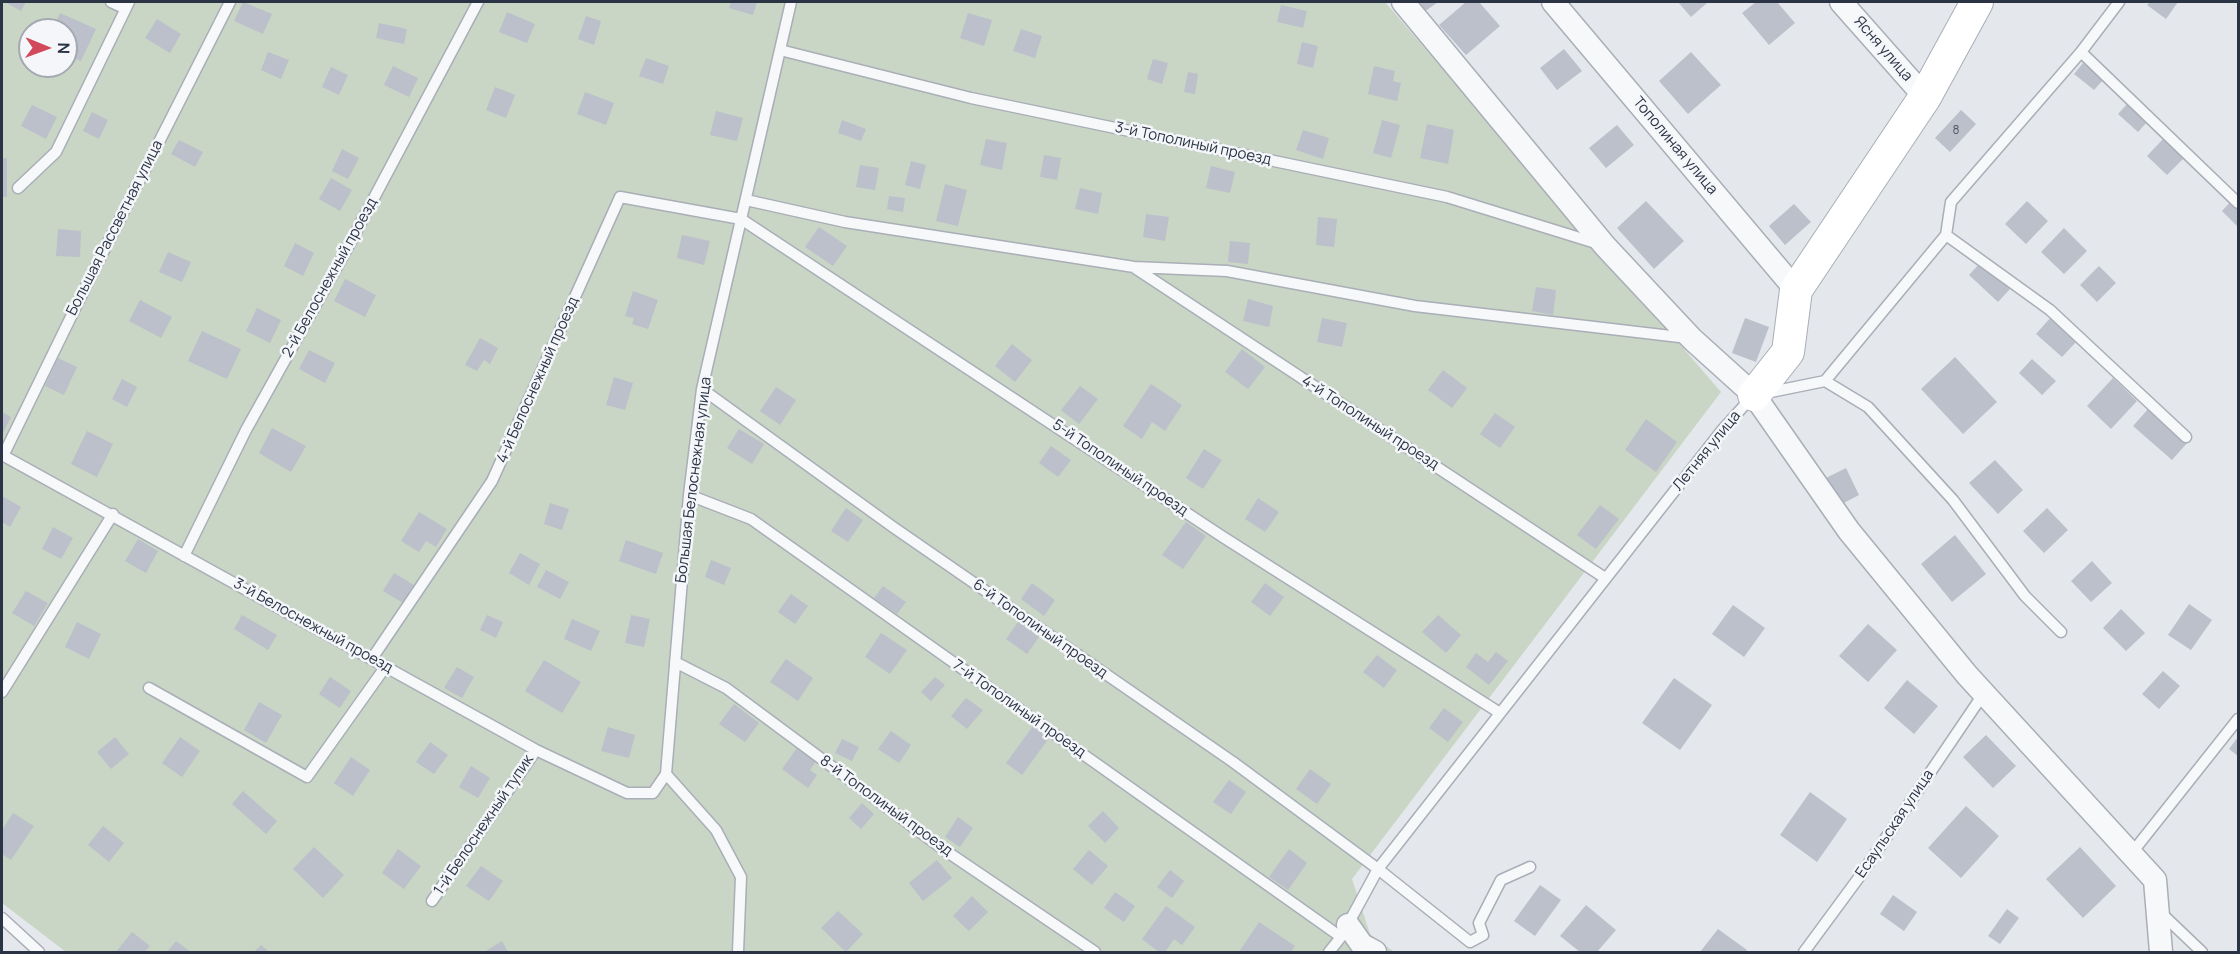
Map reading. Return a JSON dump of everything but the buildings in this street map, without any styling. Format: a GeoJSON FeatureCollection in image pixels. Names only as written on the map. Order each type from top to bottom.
{"type":"FeatureCollection","features":[{"type":"Feature","properties":{"kind":"street"},"geometry":{"type":"LineString","coordinates":[[1402,2],[1605,246],[1692,339],[1754,395],[1849,531],[1983,693],[2155,880],[2161,952]]}},
{"type":"Feature","properties":{"kind":"street","name":"Тополиная улица"},"geometry":{"type":"LineString","coordinates":[[1553,2],[1796,290]]}},
{"type":"Feature","properties":{"kind":"street","name":"Ясня улица"},"geometry":{"type":"LineString","coordinates":[[1841,2],[1925,97]]}},
{"type":"Feature","properties":{"kind":"street","name":"Летняя улица"},"geometry":{"type":"LineString","coordinates":[[1754,395],[1788,352],[1796,290],[1925,97],[1977,2]]}},
{"type":"Feature","properties":{"kind":"street"},"geometry":{"type":"LineString","coordinates":[[1345,931],[1375,952]]}},
{"type":"Feature","properties":{"kind":"lane"},"geometry":{"type":"LineString","coordinates":[[18,188],[56,152],[126,5],[111,2]]}},
{"type":"Feature","properties":{"kind":"lane","name":"Большая Рассветная улица"},"geometry":{"type":"LineString","coordinates":[[2,455],[231,2]]}},
{"type":"Feature","properties":{"kind":"lane","name":"2-й Белоснежный проезд"},"geometry":{"type":"LineString","coordinates":[[184,556],[246,430],[349,245],[478,2]]}},
{"type":"Feature","properties":{"kind":"lane","name":"Большая Белоснежная улица"},"geometry":{"type":"LineString","coordinates":[[666,774],[689,495],[702,389],[791,2]]}},
{"type":"Feature","properties":{"kind":"lane"},"geometry":{"type":"LineString","coordinates":[[1754,395],[1825,381],[1946,235],[1951,202],[2120,2]]}},
{"type":"Feature","properties":{"kind":"lane","name":"3-й Тополиный проезд"},"geometry":{"type":"LineString","coordinates":[[780,50],[972,98],[1447,197],[1605,246]]}},
{"type":"Feature","properties":{"kind":"lane"},"geometry":{"type":"LineString","coordinates":[[2080,52],[2238,203]]}},
{"type":"Feature","properties":{"kind":"lane","name":"4-й Белоснежный проезд"},"geometry":{"type":"LineString","coordinates":[[373,657],[492,481],[620,197],[741,219]]}},
{"type":"Feature","properties":{"kind":"lane"},"geometry":{"type":"LineString","coordinates":[[746,200],[845,222],[1134,267],[1227,271],[1415,306],[1692,339]]}},
{"type":"Feature","properties":{"kind":"lane","name":"5-й Тополиный проезд"},"geometry":{"type":"LineString","coordinates":[[741,219],[1223,537],[1500,713]]}},
{"type":"Feature","properties":{"kind":"lane"},"geometry":{"type":"LineString","coordinates":[[1946,235],[2050,310],[2186,437]]}},
{"type":"Feature","properties":{"kind":"lane","name":"4-й Тополиный проезд"},"geometry":{"type":"LineString","coordinates":[[1134,267],[1605,578]]}},
{"type":"Feature","properties":{"kind":"lane"},"geometry":{"type":"LineString","coordinates":[[1825,381],[1868,407],[1953,500],[2025,596],[2061,632]]}},
{"type":"Feature","properties":{"kind":"lane","name":"6-й Тополиный проезд"},"geometry":{"type":"LineString","coordinates":[[702,389],[893,527],[1233,762],[1378,869],[1470,942],[1483,935],[1479,923],[1501,880],[1530,867]]}},
{"type":"Feature","properties":{"kind":"lane","name":"Летняя улица"},"geometry":{"type":"LineString","coordinates":[[1329,952],[1345,931],[1378,869],[1723,429],[1754,395]]}},
{"type":"Feature","properties":{"kind":"lane","name":"3-й Белоснежный проезд"},"geometry":{"type":"LineString","coordinates":[[2,455],[373,657],[536,750],[627,793],[653,793],[666,774]]}},
{"type":"Feature","properties":{"kind":"lane","name":"7-й Тополиный проезд"},"geometry":{"type":"LineString","coordinates":[[689,495],[751,519],[1345,931]]}},
{"type":"Feature","properties":{"kind":"lane"},"geometry":{"type":"LineString","coordinates":[[2,692],[113,514]]}},
{"type":"Feature","properties":{"kind":"lane","name":"8-й Тополиный проезд"},"geometry":{"type":"LineString","coordinates":[[675,662],[726,688],[943,849],[1095,952]]}},
{"type":"Feature","properties":{"kind":"lane"},"geometry":{"type":"LineString","coordinates":[[149,688],[307,777],[386,666]]}},
{"type":"Feature","properties":{"kind":"lane","name":"Есаульская улица"},"geometry":{"type":"LineString","coordinates":[[1804,952],[1860,876],[1983,693]]}},
{"type":"Feature","properties":{"kind":"lane"},"geometry":{"type":"LineString","coordinates":[[2131,854],[2238,719]]}},
{"type":"Feature","properties":{"kind":"lane","name":"1-й Белоснежный тупик"},"geometry":{"type":"LineString","coordinates":[[432,901],[536,750]]}},
{"type":"Feature","properties":{"kind":"lane"},"geometry":{"type":"LineString","coordinates":[[666,774],[716,830],[741,877],[738,952]]}},
{"type":"Feature","properties":{"kind":"lane"},"geometry":{"type":"LineString","coordinates":[[2157,909],[2202,952]]}},
{"type":"Feature","properties":{"kind":"lane"},"geometry":{"type":"LineString","coordinates":[[2,918],[39,952]]}},
{"type":"Feature","properties":{"kind":"green space"},"geometry":{"type":"Polygon","coordinates":[[[2,2],[1385,2],[1721,392],[1352,879],[1370,934],[1394,952],[66,952],[2,903],[2,2]]]}}]}
